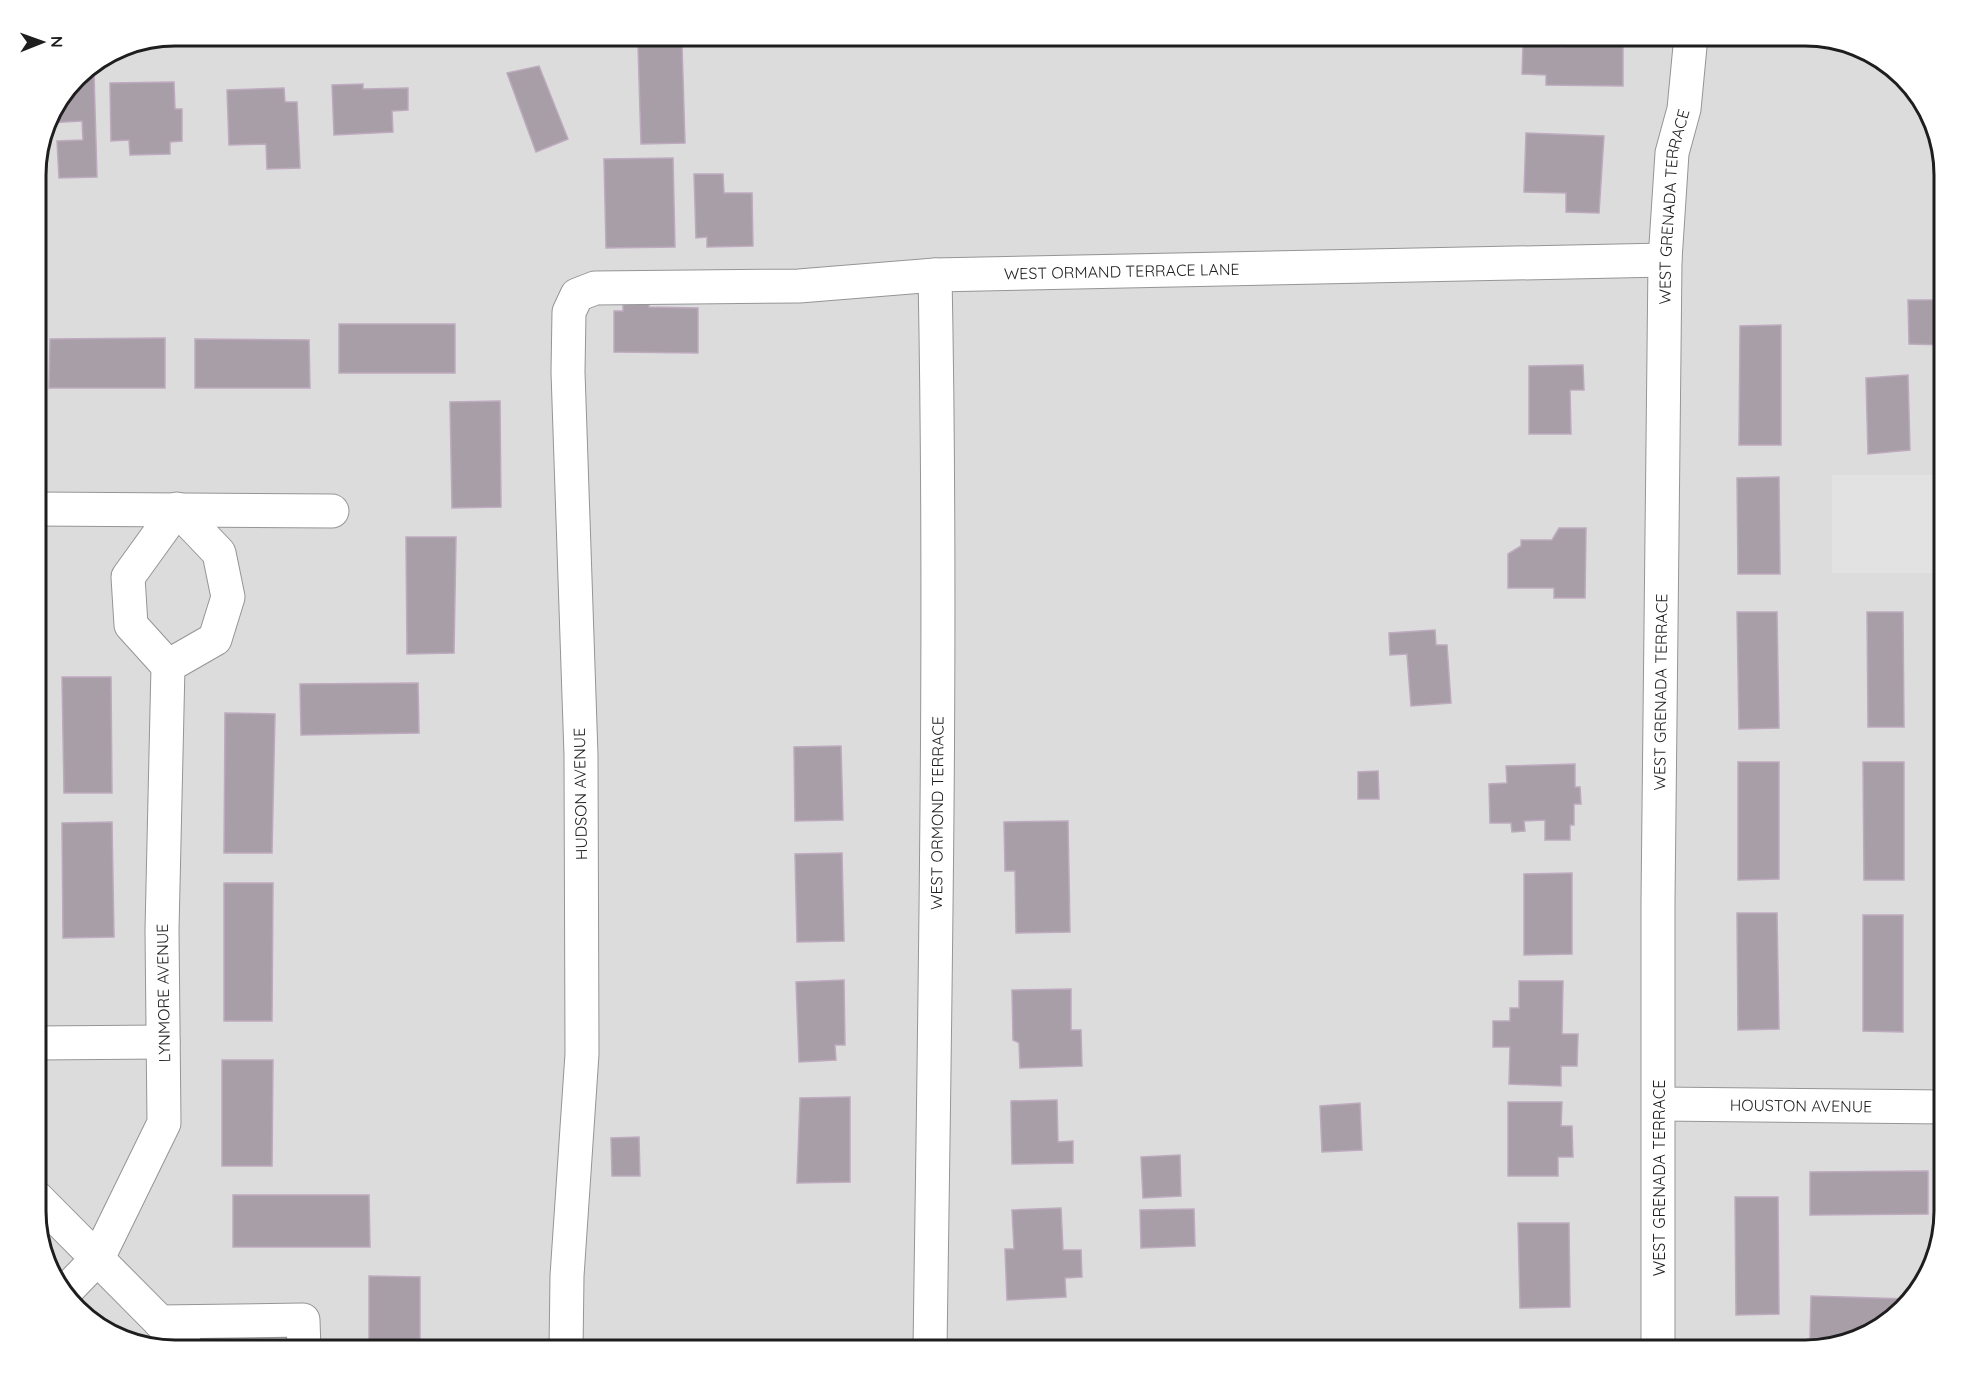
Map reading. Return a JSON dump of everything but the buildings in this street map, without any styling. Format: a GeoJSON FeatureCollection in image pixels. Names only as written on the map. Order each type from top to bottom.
{"type":"FeatureCollection","features":[{"type":"Feature","properties":{"kind":"street","name":"WEST GRENADA TERRACE"},"geometry":{"type":"LineString","coordinates":[[1658,1340],[1658,901],[1665,260],[1672,153],[1684,109],[1690,46]]}},
{"type":"Feature","properties":{"kind":"street","name":"WEST ORMAND TERRACE LANE"},"geometry":{"type":"LineString","coordinates":[[577,295],[595,288],[799,286],[935,275],[1665,260]]}},
{"type":"Feature","properties":{"kind":"street","name":"WEST ORMOND TERRACE"},"geometry":{"type":"LineString","coordinates":[[930,1340],[938,805],[939,471],[935,275]]}},
{"type":"Feature","properties":{"kind":"street","name":"HUDSON AVENUE"},"geometry":{"type":"LineString","coordinates":[[566,1340],[566,1294],[582,1054],[580,755],[568,372],[569,312],[577,295]]}},
{"type":"Feature","properties":{"kind":"street"},"geometry":{"type":"LineString","coordinates":[[47,509],[332,511]]}},
{"type":"Feature","properties":{"kind":"street"},"geometry":{"type":"LineString","coordinates":[[177,509],[219,553],[228,597],[215,639],[168,666],[131,625],[128,577],[177,509]]}},
{"type":"Feature","properties":{"kind":"street","name":"LYNMORE AVENUE"},"geometry":{"type":"LineString","coordinates":[[71,1286],[99,1258],[164,1123],[162,930],[168,666]]}},
{"type":"Feature","properties":{"kind":"street"},"geometry":{"type":"LineString","coordinates":[[47,1042],[164,1042]]}},
{"type":"Feature","properties":{"kind":"street","name":"HOUSTON AVENUE"},"geometry":{"type":"LineString","coordinates":[[1659,1104],[1934,1107]]}},
{"type":"Feature","properties":{"kind":"street"},"geometry":{"type":"LineString","coordinates":[[47,1208],[178,1340]]}},
{"type":"Feature","properties":{"kind":"street"},"geometry":{"type":"LineString","coordinates":[[160,1322],[303,1320],[304,1340]]}},
{"type":"Feature","properties":{"kind":"shaded area"},"geometry":{"type":"Polygon","coordinates":[[[1805,46],[1847,53],[1877,68],[1902,91],[1913,104],[1921,119],[1930,142],[1934,176],[1934,1210],[1928,1252],[1913,1282],[1877,1318],[1847,1333],[1805,1340],[176,1340],[134,1333],[104,1318],[84,1302],[64,1275],[51,1244],[47,1219],[47,167],[53,134],[68,104],[84,84],[104,68],[126,56],[167,47],[1805,46]]]}},
{"type":"Feature","properties":{"kind":"shaded area"},"geometry":{"type":"Polygon","coordinates":[[[1832,475],[1934,475],[1934,573],[1832,573],[1832,475]]]}}]}
